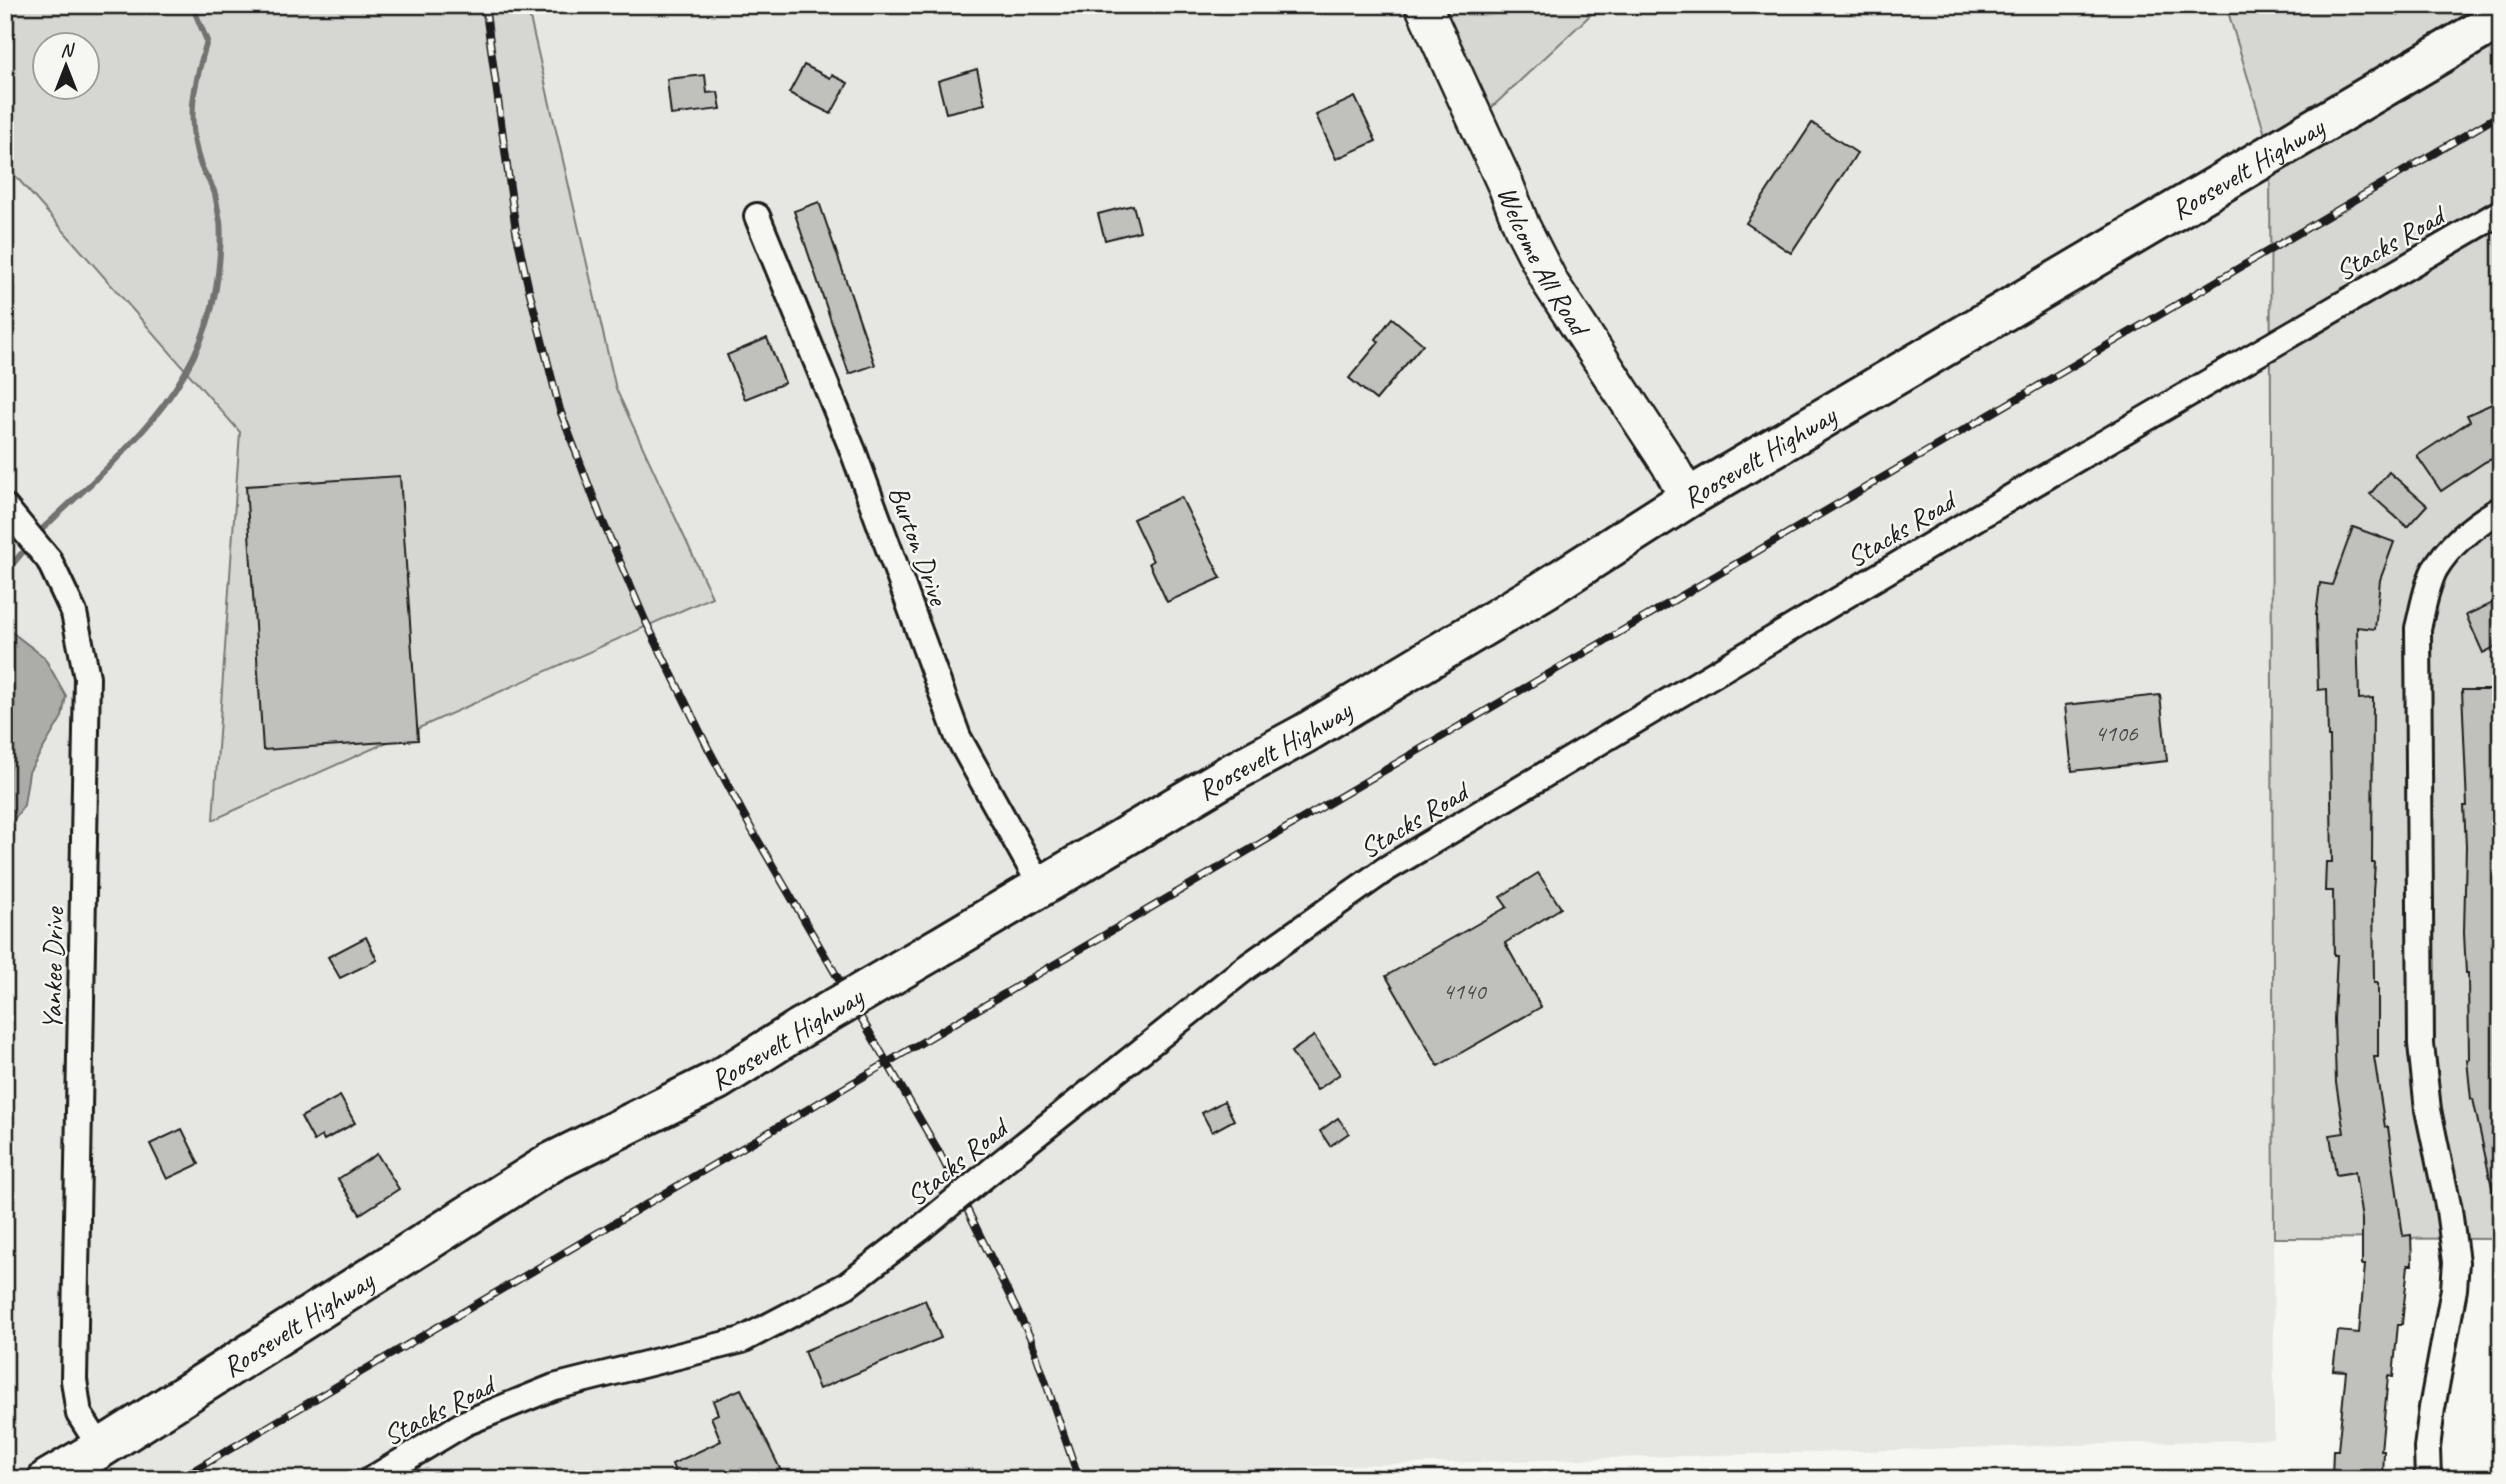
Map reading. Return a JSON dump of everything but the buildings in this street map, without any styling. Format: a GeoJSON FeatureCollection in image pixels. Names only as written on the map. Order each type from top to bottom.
{"type":"FeatureCollection","features":[{"type":"Feature","properties":{"kind":"main road","name":"Roosevelt Highway"},"geometry":{"type":"LineString","coordinates":[[48,1479],[552,1162],[718,1080],[799,1029],[1230,774],[1304,734],[1532,597],[1688,498],[2501,18]]}},
{"type":"Feature","properties":{"kind":"street","name":"Welcome All Road"},"geometry":{"type":"LineString","coordinates":[[1423,5],[1550,284],[1669,464],[1688,498]]}},
{"type":"Feature","properties":{"kind":"street","name":"Stacks Road"},"geometry":{"type":"LineString","coordinates":[[372,1479],[465,1423],[554,1387],[742,1339],[846,1285],[1244,969],[1386,869],[2030,486],[2501,212]]}},
{"type":"Feature","properties":{"kind":"street","name":"Burton Drive"},"geometry":{"type":"LineString","coordinates":[[757,216],[853,451],[958,737],[1041,886]]}},
{"type":"Feature","properties":{"kind":"street","name":"Yankee Drive"},"geometry":{"type":"LineString","coordinates":[[5,507],[49,560],[74,613],[87,677],[74,1380],[79,1414],[101,1448]]}},
{"type":"Feature","properties":{"kind":"street"},"geometry":{"type":"LineString","coordinates":[[2428,1479],[2427,1448],[2432,1408],[2454,1289],[2456,1262],[2449,1210],[2428,1110],[2421,1044],[2418,628],[2434,570],[2451,547],[2472,526],[2501,509]]}},
{"type":"Feature","properties":{"kind":"shaded area"},"geometry":{"type":"Polygon","coordinates":[[[5,5],[527,5],[616,389],[712,597],[213,820],[240,432],[5,164],[5,5]]]}},
{"type":"Feature","properties":{"kind":"shaded area"},"geometry":{"type":"Polygon","coordinates":[[[527,5],[1437,5],[1491,107],[1601,5],[2226,5],[2270,151],[2274,1439],[1120,1472],[1121,1479],[5,1479],[5,164],[240,432],[712,597],[616,389],[527,5]]]}},
{"type":"Feature","properties":{"kind":"shaded area"},"geometry":{"type":"Polygon","coordinates":[[[1437,5],[1601,5],[1491,108],[1437,5]]]}},
{"type":"Feature","properties":{"kind":"shaded area"},"geometry":{"type":"Polygon","coordinates":[[[2226,5],[2501,5],[2501,1239],[2274,1238],[2270,151],[2226,5]]]}},
{"type":"Feature","properties":{"kind":"shaded area"},"geometry":{"type":"Polygon","coordinates":[[[5,627],[44,657],[66,696],[62,717],[29,772],[24,805],[7,830],[5,863],[5,627]]]}},
{"type":"Feature","properties":{"kind":"waterway"},"geometry":{"type":"LineString","coordinates":[[38,533],[98,477],[153,419],[196,353],[210,315],[218,274],[221,227],[215,194],[201,166],[193,134],[195,88],[207,41],[192,5]]}},
{"type":"Feature","properties":{"kind":"waterway"},"geometry":{"type":"LineString","coordinates":[[5,573],[21,554]]}},
{"type":"Feature","properties":{"kind":"railway"},"geometry":{"type":"LineString","coordinates":[[485,5],[516,231],[529,290],[560,410],[600,515],[645,620],[708,748],[752,830],[939,1152],[1030,1337],[1079,1479]]}},
{"type":"Feature","properties":{"kind":"railway"},"geometry":{"type":"LineString","coordinates":[[179,1479],[2501,114]]}}]}
